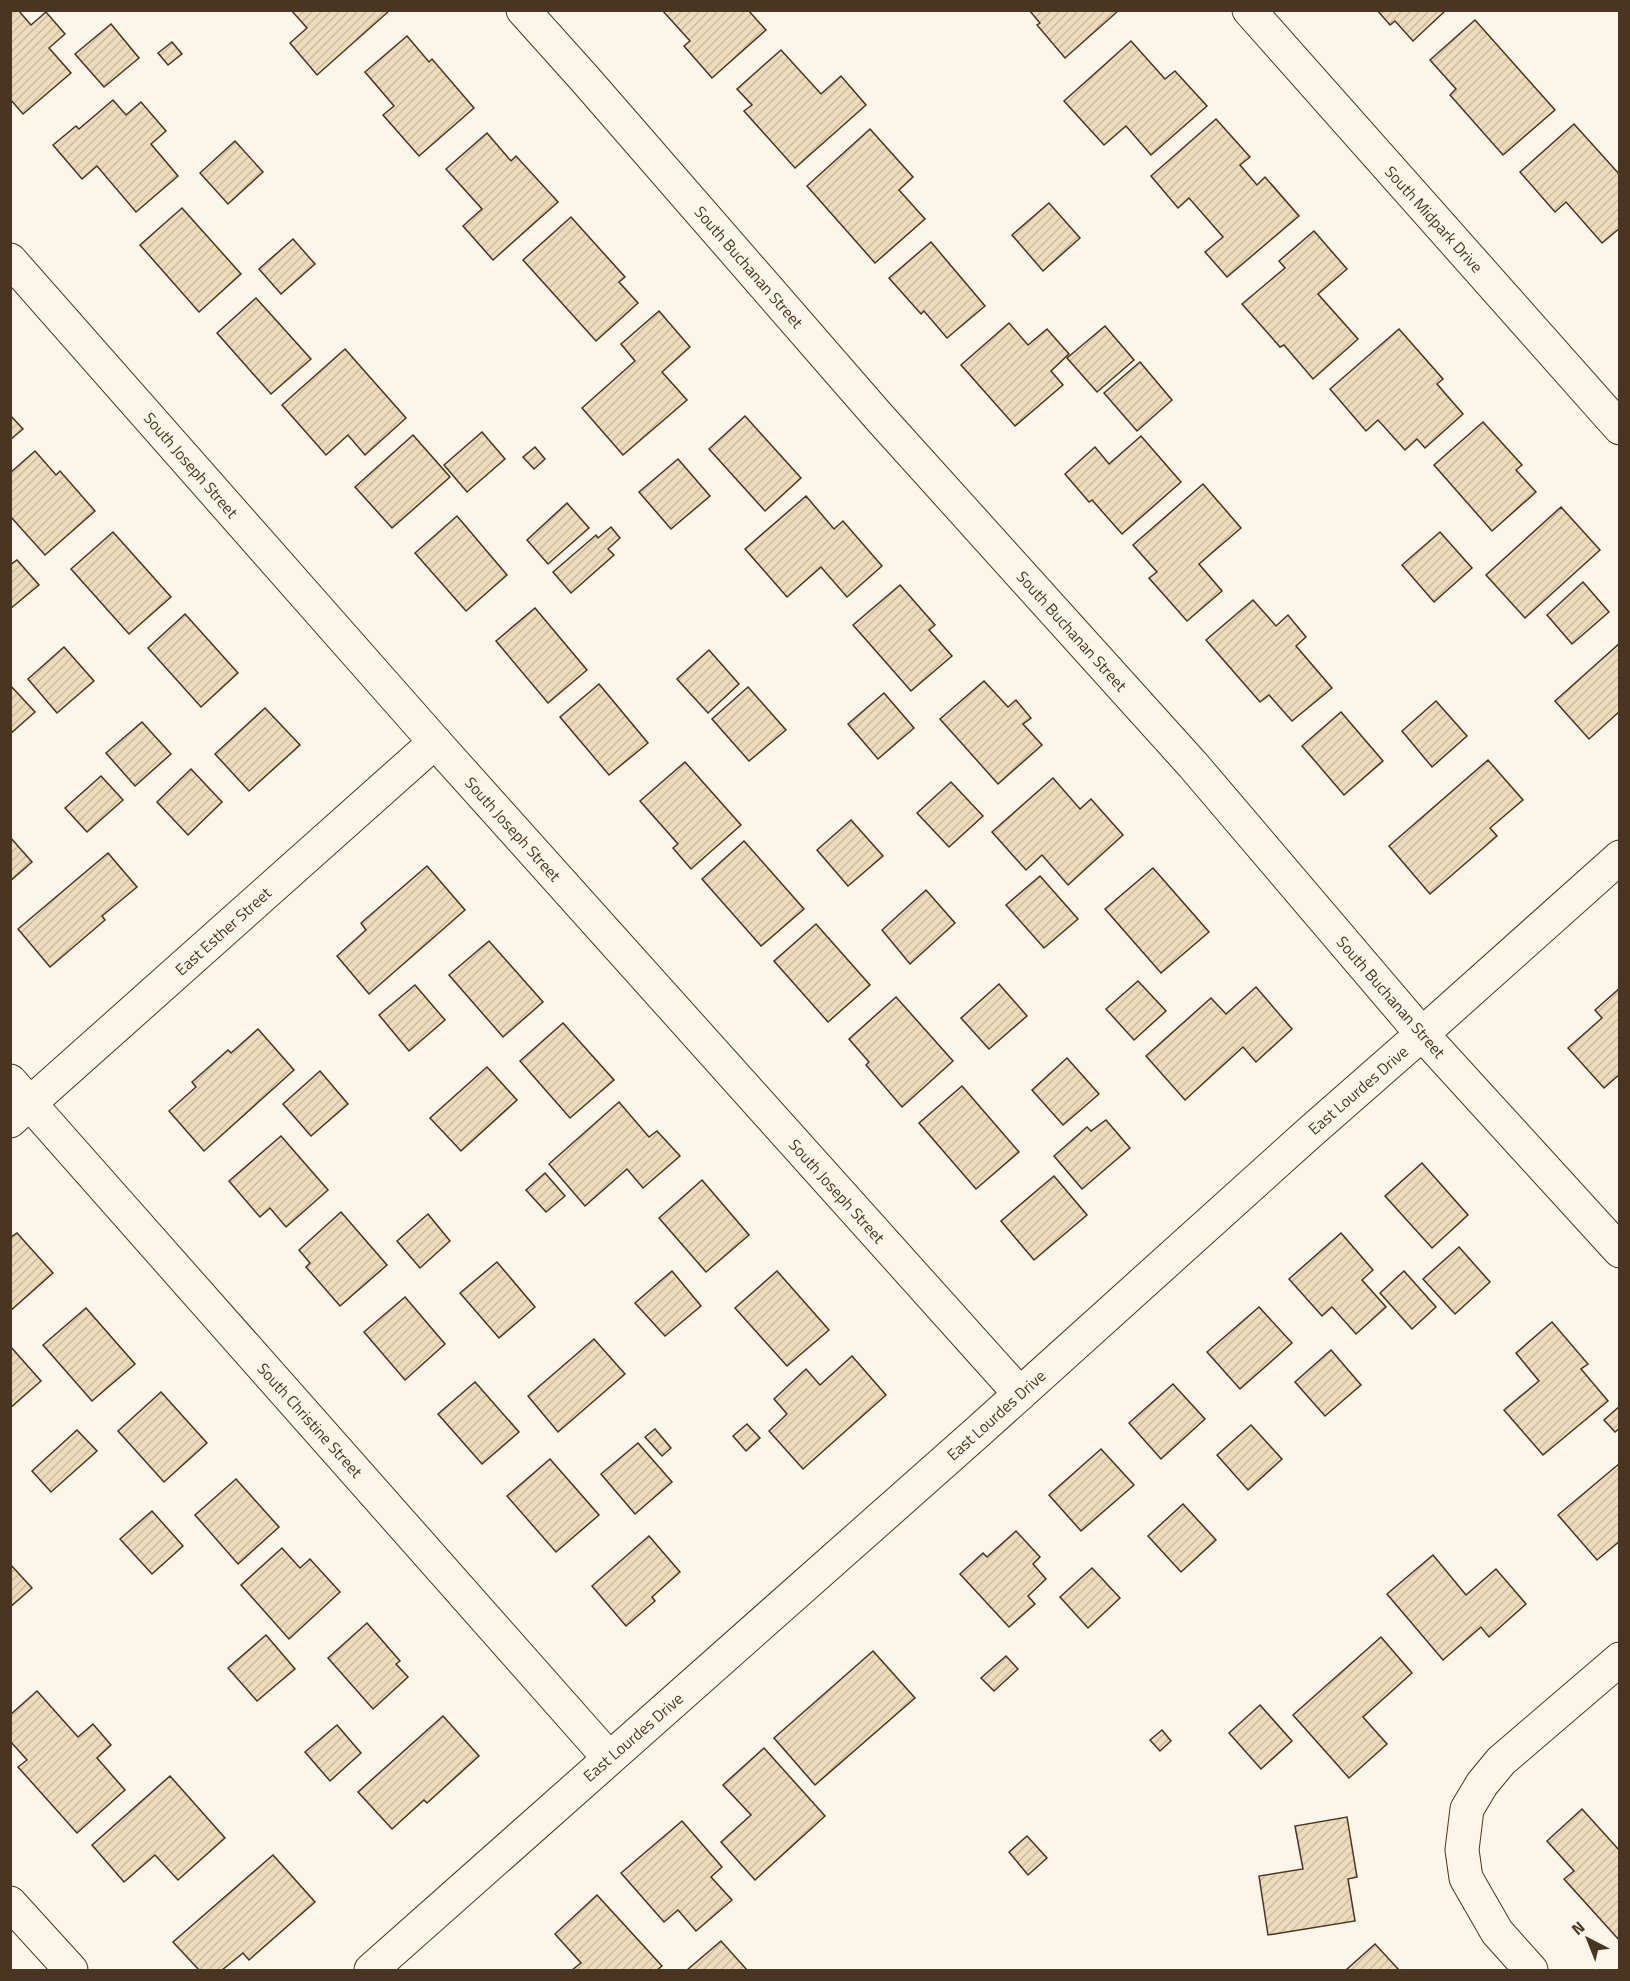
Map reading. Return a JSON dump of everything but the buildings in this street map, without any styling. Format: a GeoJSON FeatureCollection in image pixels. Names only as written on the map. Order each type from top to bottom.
{"type":"FeatureCollection","features":[{"type":"Feature","properties":{"kind":"street","name":"South Buchanan Street"},"geometry":{"type":"LineString","coordinates":[[523,10],[879,417],[1192,765],[1422,1034],[1620,1251]]}},
{"type":"Feature","properties":{"kind":"street","name":"South Midpark Drive"},"geometry":{"type":"LineString","coordinates":[[1249,10],[1620,428]]}},
{"type":"Feature","properties":{"kind":"street","name":"South Joseph Street"},"geometry":{"type":"LineString","coordinates":[[10,260],[435,742],[1020,1394]]}},
{"type":"Feature","properties":{"kind":"street","name":"East Esther Street"},"geometry":{"type":"LineString","coordinates":[[17,1102],[435,742]]}},
{"type":"Feature","properties":{"kind":"street","name":"East Lourdes Drive"},"geometry":{"type":"LineString","coordinates":[[371,1971],[1620,856]]}},
{"type":"Feature","properties":{"kind":"street","name":"South Christine Street"},"geometry":{"type":"LineString","coordinates":[[17,1102],[609,1758]]}},
{"type":"Feature","properties":{"kind":"street"},"geometry":{"type":"LineString","coordinates":[[1531,1971],[1497,1932],[1467,1878],[1462,1850],[1467,1809],[1482,1784],[1501,1761],[1620,1659]]}},
{"type":"Feature","properties":{"kind":"street"},"geometry":{"type":"LineString","coordinates":[[10,1903],[71,1971]]}}]}
